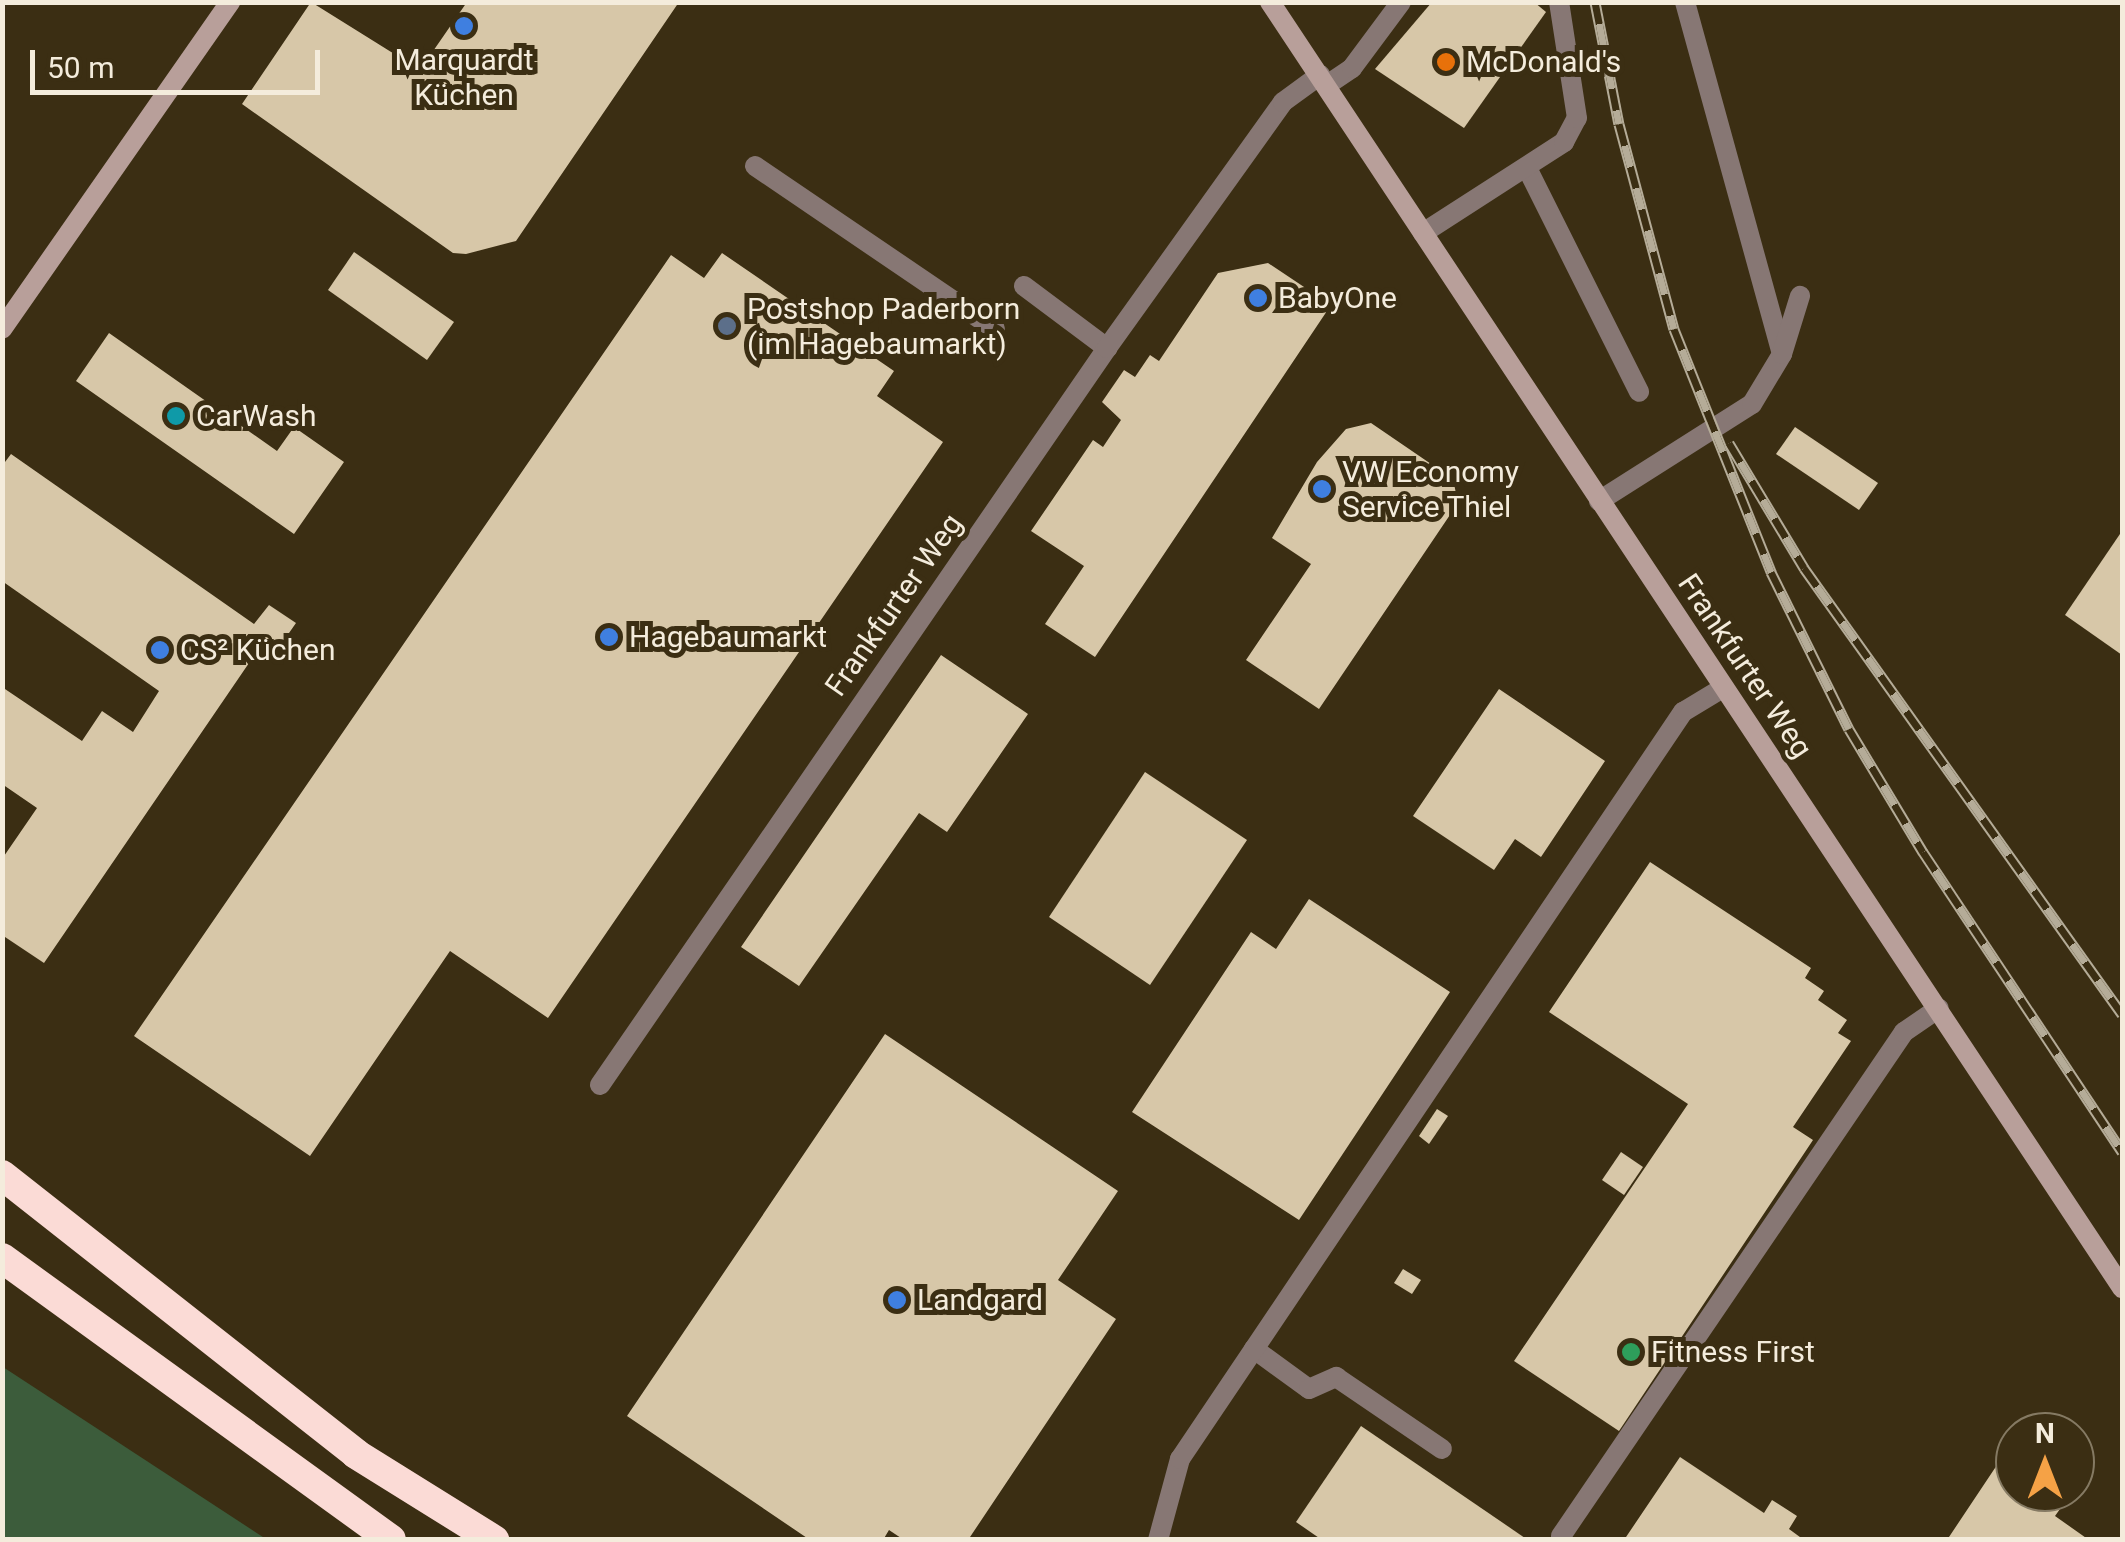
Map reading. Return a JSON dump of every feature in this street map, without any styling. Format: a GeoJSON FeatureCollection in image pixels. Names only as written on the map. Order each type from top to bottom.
{"type":"FeatureCollection","features":[{"type":"Feature","properties":{"kind":"highway"},"geometry":{"type":"LineString","coordinates":[[2,1175],[356,1454],[494,1540]]}},
{"type":"Feature","properties":{"kind":"highway"},"geometry":{"type":"LineString","coordinates":[[2,1258],[390,1540]]}},
{"type":"Feature","properties":{"kind":"main road"},"geometry":{"type":"LineString","coordinates":[[2,329],[230,2]]}},
{"type":"Feature","properties":{"kind":"main road","name":"Frankfurter Weg"},"geometry":{"type":"LineString","coordinates":[[1270,2],[1720,689],[1939,1008],[2122,1288]]}},
{"type":"Feature","properties":{"kind":"lane"},"geometry":{"type":"LineString","coordinates":[[1323,80],[1352,68],[1402,2]]}},
{"type":"Feature","properties":{"kind":"lane"},"geometry":{"type":"LineString","coordinates":[[1422,233],[1528,170],[1564,142],[1577,118],[1560,2]]}},
{"type":"Feature","properties":{"kind":"lane"},"geometry":{"type":"LineString","coordinates":[[1685,2],[1782,354]]}},
{"type":"Feature","properties":{"kind":"lane","name":"Frankfurter Weg"},"geometry":{"type":"LineString","coordinates":[[600,1085],[1107,348],[1282,102],[1323,80]]}},
{"type":"Feature","properties":{"kind":"lane"},"geometry":{"type":"LineString","coordinates":[[755,166],[995,330]]}},
{"type":"Feature","properties":{"kind":"lane"},"geometry":{"type":"LineString","coordinates":[[1528,170],[1638,392]]}},
{"type":"Feature","properties":{"kind":"lane"},"geometry":{"type":"LineString","coordinates":[[1024,286],[1107,348]]}},
{"type":"Feature","properties":{"kind":"lane"},"geometry":{"type":"LineString","coordinates":[[1599,501],[1752,404],[1782,354],[1800,296]]}},
{"type":"Feature","properties":{"kind":"lane"},"geometry":{"type":"LineString","coordinates":[[1158,1540],[1180,1458],[1682,712],[1720,689]]}},
{"type":"Feature","properties":{"kind":"lane"},"geometry":{"type":"LineString","coordinates":[[1560,1536],[1904,1032],[1939,1008]]}},
{"type":"Feature","properties":{"kind":"lane"},"geometry":{"type":"LineString","coordinates":[[1254,1349],[1308,1389],[1336,1378],[1442,1449]]}},
{"type":"Feature","properties":{"kind":"green space"},"geometry":{"type":"Polygon","coordinates":[[[3,1367],[266,1539],[3,1539],[3,1367]]]}},
{"type":"Feature","properties":{"kind":"building"},"geometry":{"type":"Polygon","coordinates":[[[311,2],[420,70],[467,2],[679,2],[516,241],[466,254],[453,253],[242,104],[311,2]]]}},
{"type":"Feature","properties":{"kind":"building","name":"McDonald's"},"geometry":{"type":"Polygon","coordinates":[[[1432,2],[1534,2],[1546,12],[1464,128],[1375,69],[1432,2]]]}},
{"type":"Feature","properties":{"kind":"building"},"geometry":{"type":"Polygon","coordinates":[[[354,252],[454,322],[427,360],[328,290],[354,252]]]}},
{"type":"Feature","properties":{"kind":"building","name":"Hagebaumarkt"},"geometry":{"type":"Polygon","coordinates":[[[722,253],[894,371],[877,396],[943,442],[548,1018],[450,951],[310,1156],[134,1036],[671,255],[704,278],[722,253]]]}},
{"type":"Feature","properties":{"kind":"building"},"geometry":{"type":"Polygon","coordinates":[[[1268,263],[1331,305],[1095,657],[1045,624],[1084,566],[1031,531],[1093,440],[1103,447],[1121,420],[1102,402],[1124,370],[1135,377],[1150,355],[1159,361],[1218,273],[1268,263]]]}},
{"type":"Feature","properties":{"kind":"building","name":"CarWash"},"geometry":{"type":"Polygon","coordinates":[[[109,333],[277,451],[294,427],[344,462],[294,534],[76,381],[109,333]]]}},
{"type":"Feature","properties":{"kind":"building"},"geometry":{"type":"Polygon","coordinates":[[[1371,423],[1453,479],[1458,503],[1319,709],[1246,660],[1311,564],[1272,538],[1317,462],[1346,429],[1371,423]]]}},
{"type":"Feature","properties":{"kind":"building"},"geometry":{"type":"Polygon","coordinates":[[[1795,427],[1878,483],[1859,510],[1776,454],[1795,427]]]}},
{"type":"Feature","properties":{"kind":"building"},"geometry":{"type":"Polygon","coordinates":[[[11,454],[254,624],[269,605],[296,623],[275,653],[262,644],[44,963],[2,935],[2,859],[37,808],[2,784],[2,687],[82,741],[102,711],[133,732],[159,691],[2,581],[2,466],[11,454]]]}},
{"type":"Feature","properties":{"kind":"building"},"geometry":{"type":"Polygon","coordinates":[[[2122,531],[2122,655],[2065,615],[2122,531]]]}},
{"type":"Feature","properties":{"kind":"building"},"geometry":{"type":"Polygon","coordinates":[[[941,655],[1028,714],[947,832],[919,813],[799,986],[741,947],[941,655]]]}},
{"type":"Feature","properties":{"kind":"building"},"geometry":{"type":"Polygon","coordinates":[[[1499,689],[1605,761],[1541,857],[1515,839],[1494,870],[1413,816],[1499,689]]]}},
{"type":"Feature","properties":{"kind":"building"},"geometry":{"type":"Polygon","coordinates":[[[1145,772],[1247,840],[1150,985],[1049,917],[1145,772]]]}},
{"type":"Feature","properties":{"kind":"building"},"geometry":{"type":"Polygon","coordinates":[[[1650,862],[1811,968],[1805,978],[1824,991],[1818,1000],[1847,1020],[1838,1033],[1851,1041],[1793,1127],[1813,1140],[1619,1431],[1514,1361],[1688,1104],[1549,1012],[1650,862]]]}},
{"type":"Feature","properties":{"kind":"building"},"geometry":{"type":"Polygon","coordinates":[[[1309,899],[1450,992],[1299,1220],[1132,1112],[1251,932],[1276,949],[1309,899]]]}},
{"type":"Feature","properties":{"kind":"building","name":"Landgard"},"geometry":{"type":"Polygon","coordinates":[[[885,1034],[1118,1191],[1058,1280],[1116,1319],[968,1540],[904,1540],[889,1530],[883,1540],[810,1540],[627,1416],[885,1034]]]}},
{"type":"Feature","properties":{"kind":"building"},"geometry":{"type":"Polygon","coordinates":[[[1437,1109],[1448,1116],[1429,1144],[1419,1136],[1437,1109]]]}},
{"type":"Feature","properties":{"kind":"building"},"geometry":{"type":"Polygon","coordinates":[[[1621,1152],[1643,1167],[1624,1195],[1602,1180],[1621,1152]]]}},
{"type":"Feature","properties":{"kind":"building"},"geometry":{"type":"Polygon","coordinates":[[[1403,1269],[1421,1280],[1412,1294],[1394,1283],[1403,1269]]]}},
{"type":"Feature","properties":{"kind":"building"},"geometry":{"type":"Polygon","coordinates":[[[1361,1426],[1528,1540],[1322,1540],[1296,1522],[1361,1426]]]}},
{"type":"Feature","properties":{"kind":"building"},"geometry":{"type":"Polygon","coordinates":[[[1680,1457],[1764,1513],[1772,1500],[1797,1516],[1789,1529],[1804,1540],[1624,1540],[1680,1457]]]}},
{"type":"Feature","properties":{"kind":"building"},"geometry":{"type":"Polygon","coordinates":[[[1995,1468],[1995,1512],[2058,1512],[2055,1516],[2089,1540],[1947,1540],[1995,1468]]]}},
{"type":"Feature","properties":{"kind":"railway"},"geometry":{"type":"LineString","coordinates":[[1595,2],[1619,124],[1674,329],[1771,572],[1849,729],[1923,852],[2122,1152]]}},
{"type":"Feature","properties":{"kind":"railway"},"geometry":{"type":"LineString","coordinates":[[1729,443],[1804,568],[2122,1014]]}},
{"type":"Feature","properties":{"kind":"place","name":"Marquardt Küchen"},"geometry":{"type":"Point","coordinates":[464,26]}},
{"type":"Feature","properties":{"kind":"place","name":"McDonald's"},"geometry":{"type":"Point","coordinates":[1446,62]}},
{"type":"Feature","properties":{"kind":"place","name":"BabyOne"},"geometry":{"type":"Point","coordinates":[1258,298]}},
{"type":"Feature","properties":{"kind":"place","name":"Postshop Paderborn (im Hagebaumarkt)"},"geometry":{"type":"Point","coordinates":[727,326]}},
{"type":"Feature","properties":{"kind":"place","name":"CarWash"},"geometry":{"type":"Point","coordinates":[176,416]}},
{"type":"Feature","properties":{"kind":"place","name":"VW Economy Service Thiel"},"geometry":{"type":"Point","coordinates":[1322,489]}},
{"type":"Feature","properties":{"kind":"place","name":"Hagebaumarkt"},"geometry":{"type":"Point","coordinates":[609,637]}},
{"type":"Feature","properties":{"kind":"place","name":"CS² Küchen"},"geometry":{"type":"Point","coordinates":[160,650]}},
{"type":"Feature","properties":{"kind":"place","name":"Landgard"},"geometry":{"type":"Point","coordinates":[897,1300]}},
{"type":"Feature","properties":{"kind":"place","name":"Fitness First"},"geometry":{"type":"Point","coordinates":[1631,1352]}}]}
